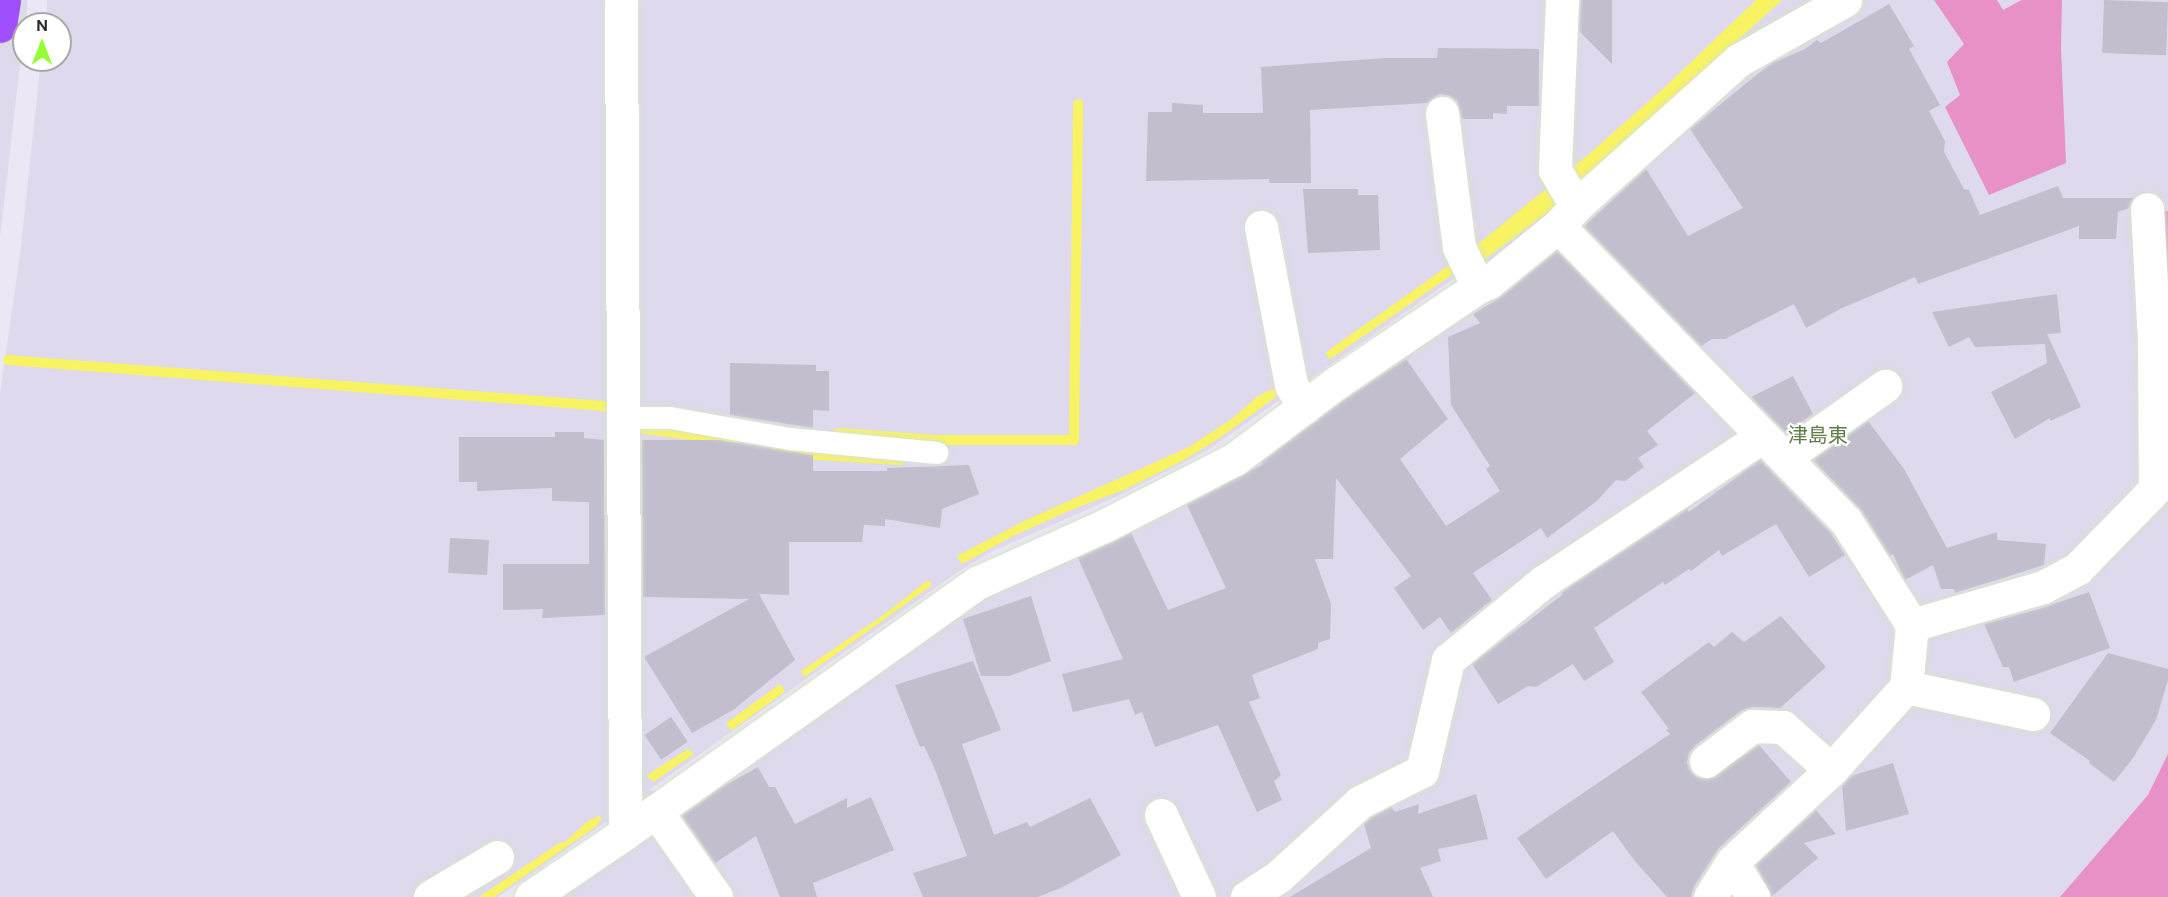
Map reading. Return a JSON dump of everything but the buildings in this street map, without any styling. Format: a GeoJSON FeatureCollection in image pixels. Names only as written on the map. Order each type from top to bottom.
{"type":"FeatureCollection","features":[{"type":"Feature","properties":{"kind":"main road"},"geometry":{"type":"LineString","coordinates":[[0,26],[4,0]]}},
{"type":"Feature","properties":{"kind":"street"},"geometry":{"type":"LineString","coordinates":[[621,0],[625,833]]}},
{"type":"Feature","properties":{"kind":"street"},"geometry":{"type":"LineString","coordinates":[[1562,0],[1555,170],[1567,216],[1774,446],[1846,521],[1912,625],[1906,687],[1831,770],[1732,862],[1710,897]]}},
{"type":"Feature","properties":{"kind":"street"},"geometry":{"type":"LineString","coordinates":[[531,897],[977,583],[1106,525],[1235,459],[1304,407],[1478,286],[1489,282],[1567,216],[1739,60],[1845,0]]}},
{"type":"Feature","properties":{"kind":"street"},"geometry":{"type":"LineString","coordinates":[[1442,113],[1459,247],[1478,286]]}},
{"type":"Feature","properties":{"kind":"street"},"geometry":{"type":"LineString","coordinates":[[1912,625],[2043,587],[2078,568],[2155,489],[2154,341],[2147,209]]}},
{"type":"Feature","properties":{"kind":"street"},"geometry":{"type":"LineString","coordinates":[[1261,227],[1291,385],[1304,407]]}},
{"type":"Feature","properties":{"kind":"street"},"geometry":{"type":"LineString","coordinates":[[1247,897],[1279,876],[1360,802],[1422,771],[1448,660],[1543,582],[1774,446],[1885,386]]}},
{"type":"Feature","properties":{"kind":"street"},"geometry":{"type":"LineString","coordinates":[[1906,687],[2033,714]]}},
{"type":"Feature","properties":{"kind":"street"},"geometry":{"type":"LineString","coordinates":[[1706,761],[1752,726],[1783,727],[1831,770]]}},
{"type":"Feature","properties":{"kind":"street"},"geometry":{"type":"LineString","coordinates":[[656,811],[716,897]]}},
{"type":"Feature","properties":{"kind":"street"},"geometry":{"type":"LineString","coordinates":[[1161,815],[1199,897]]}},
{"type":"Feature","properties":{"kind":"street"},"geometry":{"type":"LineString","coordinates":[[430,897],[497,857]]}},
{"type":"Feature","properties":{"kind":"street"},"geometry":{"type":"LineString","coordinates":[[1732,862],[1753,897]]}},
{"type":"Feature","properties":{"kind":"lane"},"geometry":{"type":"LineString","coordinates":[[624,418],[670,418],[790,439],[937,453]]}},
{"type":"Feature","properties":{"kind":"shaded area"},"geometry":{"type":"Polygon","coordinates":[[[27,0],[47,0],[47,12],[27,12],[27,0]]]}},
{"type":"Feature","properties":{"kind":"shaded area"},"geometry":{"type":"Polygon","coordinates":[[[1756,0],[1782,0],[1559,204],[1486,258],[1478,257],[1330,359],[1325,353],[1473,248],[1589,154],[1665,87],[1756,0]]]}},
{"type":"Feature","properties":{"kind":"shaded area"},"geometry":{"type":"Polygon","coordinates":[[[1934,0],[1997,0],[2003,10],[2022,0],[2062,0],[2061,48],[2066,163],[1989,195],[1945,107],[1960,95],[1947,62],[1964,44],[1934,0]]]}},
{"type":"Feature","properties":{"kind":"shaded area"},"geometry":{"type":"Polygon","coordinates":[[[19,72],[40,72],[20,255],[0,393],[0,237],[19,72]]]}},
{"type":"Feature","properties":{"kind":"shaded area"},"geometry":{"type":"Polygon","coordinates":[[[1559,206],[1560,215],[1216,458],[662,792],[649,790],[959,571],[993,551],[1118,496],[1208,450],[1456,277],[1485,264],[1559,206]]]}},
{"type":"Feature","properties":{"kind":"shaded area"},"geometry":{"type":"Polygon","coordinates":[[[2164,211],[2168,211],[2168,296],[2164,211]]]}},
{"type":"Feature","properties":{"kind":"shaded area"},"geometry":{"type":"Polygon","coordinates":[[[1277,387],[1276,397],[1218,439],[1184,460],[1126,489],[1071,510],[1011,537],[962,564],[957,556],[1024,521],[1189,447],[1233,418],[1258,396],[1277,387]]]}},
{"type":"Feature","properties":{"kind":"shaded area"},"geometry":{"type":"Polygon","coordinates":[[[928,580],[932,585],[804,677],[801,671],[882,616],[928,580]]]}},
{"type":"Feature","properties":{"kind":"shaded area"},"geometry":{"type":"Polygon","coordinates":[[[780,684],[785,691],[731,731],[726,723],[780,684]]]}},
{"type":"Feature","properties":{"kind":"shaded area"},"geometry":{"type":"Polygon","coordinates":[[[688,749],[694,754],[653,782],[647,775],[688,749]]]}},
{"type":"Feature","properties":{"kind":"shaded area"},"geometry":{"type":"Polygon","coordinates":[[[2168,754],[2168,897],[2060,897],[2148,795],[2168,754]]]}},
{"type":"Feature","properties":{"kind":"shaded area"},"geometry":{"type":"Polygon","coordinates":[[[599,816],[602,819],[594,828],[494,897],[479,897],[559,843],[565,842],[588,821],[599,816]]]}},
{"type":"Feature","properties":{"kind":"shaded area"},"geometry":{"type":"Polygon","coordinates":[[[607,821],[608,827],[516,897],[498,897],[607,821]]]}},
{"type":"Feature","properties":{"kind":"waterway"},"geometry":{"type":"LineString","coordinates":[[838,433],[936,440],[1074,440],[1078,104]]}},
{"type":"Feature","properties":{"kind":"waterway"},"geometry":{"type":"LineString","coordinates":[[8,360],[604,406],[619,414]]}},
{"type":"Feature","properties":{"kind":"waterway"},"geometry":{"type":"LineString","coordinates":[[635,424],[644,429],[734,440]]}},
{"type":"Feature","properties":{"kind":"waterway"},"geometry":{"type":"LineString","coordinates":[[776,447],[804,454],[900,460]]}},
{"type":"Feature","properties":{"kind":"district","name":"津島東"},"geometry":{"type":"Point","coordinates":[1818,435]}}]}
